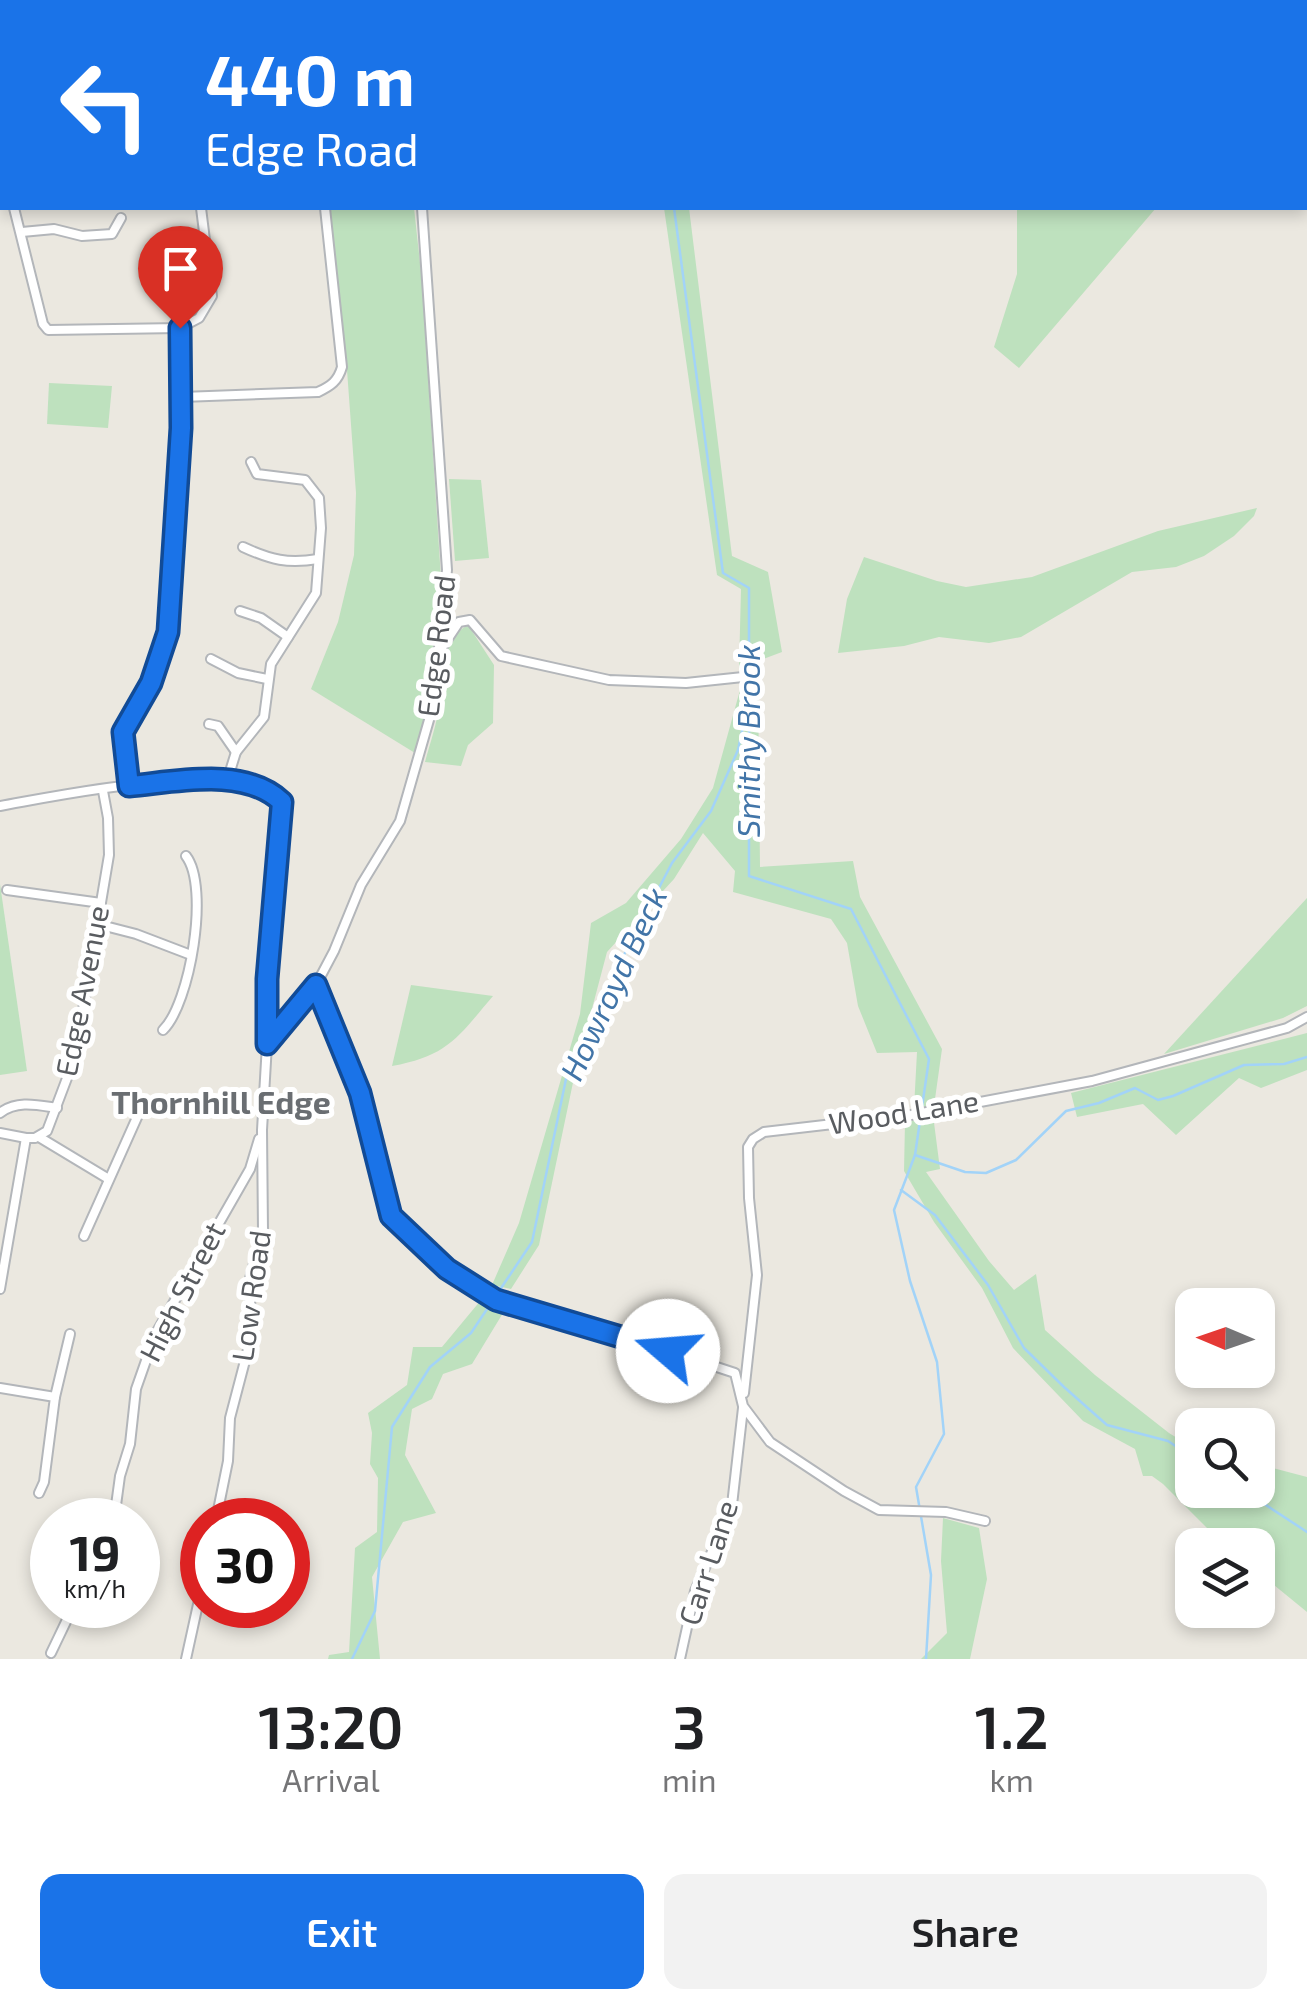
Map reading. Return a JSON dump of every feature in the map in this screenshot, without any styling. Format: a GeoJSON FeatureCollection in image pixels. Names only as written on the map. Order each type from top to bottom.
{"type":"FeatureCollection","features":[{"type":"Feature","properties":{"kind":"street"},"geometry":{"type":"LineString","coordinates":[[15,210],[43,324],[48,330],[180,328],[199,318],[212,296],[201,210]]}},
{"type":"Feature","properties":{"kind":"street"},"geometry":{"type":"LineString","coordinates":[[182,398],[318,392],[339,377],[342,367],[325,210]]}},
{"type":"Feature","properties":{"kind":"street","name":"Edge Road"},"geometry":{"type":"LineString","coordinates":[[267,1044],[316,985],[360,885],[400,821],[433,706],[448,570],[422,210]]}},
{"type":"Feature","properties":{"kind":"street"},"geometry":{"type":"LineString","coordinates":[[22,232],[54,228],[82,236],[112,234],[121,218]]}},
{"type":"Feature","properties":{"kind":"street"},"geometry":{"type":"LineString","coordinates":[[129,786],[123,732],[151,683],[168,632],[182,398],[180,328]]}},
{"type":"Feature","properties":{"kind":"street"},"geometry":{"type":"LineString","coordinates":[[251,462],[257,474]]}},
{"type":"Feature","properties":{"kind":"street"},"geometry":{"type":"LineString","coordinates":[[227,781],[236,752],[264,717],[270,664],[316,594],[319,498],[305,480],[257,474]]}},
{"type":"Feature","properties":{"kind":"street"},"geometry":{"type":"LineString","coordinates":[[251,484],[257,474]]}},
{"type":"Feature","properties":{"kind":"street"},"geometry":{"type":"LineString","coordinates":[[243,548],[274,562],[318,560]]}},
{"type":"Feature","properties":{"kind":"street"},"geometry":{"type":"LineString","coordinates":[[240,612],[261,618],[288,637]]}},
{"type":"Feature","properties":{"kind":"street"},"geometry":{"type":"LineString","coordinates":[[438,653],[451,630],[459,622],[470,620],[501,656],[609,680],[686,682],[743,677]]}},
{"type":"Feature","properties":{"kind":"street"},"geometry":{"type":"LineString","coordinates":[[210,658],[238,673],[267,678]]}},
{"type":"Feature","properties":{"kind":"street"},"geometry":{"type":"LineString","coordinates":[[209,724],[218,726],[236,752]]}},
{"type":"Feature","properties":{"kind":"street"},"geometry":{"type":"LineString","coordinates":[[0,806],[129,786],[227,781],[262,788],[282,802],[267,979],[262,1130]]}},
{"type":"Feature","properties":{"kind":"street","name":"Edge Avenue"},"geometry":{"type":"LineString","coordinates":[[39,1137],[47,1131],[75,1057],[109,855],[103,791]]}},
{"type":"Feature","properties":{"kind":"street"},"geometry":{"type":"LineString","coordinates":[[163,1030],[170,1024],[191,955],[199,908],[194,872],[186,856]]}},
{"type":"Feature","properties":{"kind":"street"},"geometry":{"type":"LineString","coordinates":[[7,890],[58,894],[101,903]]}},
{"type":"Feature","properties":{"kind":"street"},"geometry":{"type":"LineString","coordinates":[[97,924],[191,955]]}},
{"type":"Feature","properties":{"kind":"street"},"geometry":{"type":"LineString","coordinates":[[316,985],[360,1093],[391,1216],[447,1269],[496,1300],[735,1373],[746,1370]]}},
{"type":"Feature","properties":{"kind":"street","name":"Wood Lane"},"geometry":{"type":"LineString","coordinates":[[744,1402],[757,1275],[749,1198],[748,1147],[753,1138],[764,1132],[911,1115],[1092,1081],[1287,1028],[1307,1017]]}},
{"type":"Feature","properties":{"kind":"street"},"geometry":{"type":"LineString","coordinates":[[0,1113],[26,1104],[57,1108]]}},
{"type":"Feature","properties":{"kind":"street"},"geometry":{"type":"LineString","coordinates":[[84,1236],[143,1104]]}},
{"type":"Feature","properties":{"kind":"street","name":"High Street"},"geometry":{"type":"LineString","coordinates":[[117,1498],[130,1444],[136,1389],[155,1335],[250,1169],[262,1130]]}},
{"type":"Feature","properties":{"kind":"street","name":"Low Road"},"geometry":{"type":"LineString","coordinates":[[220,1498],[228,1461],[230,1418],[252,1334],[249,1282],[264,1231],[262,1130]]}},
{"type":"Feature","properties":{"kind":"street"},"geometry":{"type":"LineString","coordinates":[[0,1134],[39,1137],[107,1178]]}},
{"type":"Feature","properties":{"kind":"street"},"geometry":{"type":"LineString","coordinates":[[0,1290],[26,1138]]}},
{"type":"Feature","properties":{"kind":"street"},"geometry":{"type":"LineString","coordinates":[[39,1493],[70,1334]]}},
{"type":"Feature","properties":{"kind":"street"},"geometry":{"type":"LineString","coordinates":[[735,1373],[744,1402],[770,1442],[844,1491],[880,1510],[946,1512],[985,1521]]}},
{"type":"Feature","properties":{"kind":"street"},"geometry":{"type":"LineString","coordinates":[[0,1388],[55,1397]]}},
{"type":"Feature","properties":{"kind":"street","name":"Carr Lane"},"geometry":{"type":"LineString","coordinates":[[680,1659],[694,1591],[732,1504],[744,1402]]}},
{"type":"Feature","properties":{"kind":"street"},"geometry":{"type":"LineString","coordinates":[[51,1653],[63,1628]]}},
{"type":"Feature","properties":{"kind":"street"},"geometry":{"type":"LineString","coordinates":[[186,1659],[193,1628]]}},
{"type":"Feature","properties":{"kind":"green space"},"geometry":{"type":"Polygon","coordinates":[[[329,210],[414,210],[441,579],[428,706],[415,753],[311,689],[338,622],[354,555],[356,493],[329,210]]]}},
{"type":"Feature","properties":{"kind":"green space"},"geometry":{"type":"Polygon","coordinates":[[[664,210],[689,210],[732,556],[768,572],[782,652],[739,668],[741,589],[717,575],[664,210]]]}},
{"type":"Feature","properties":{"kind":"green space"},"geometry":{"type":"Polygon","coordinates":[[[1017,210],[1154,210],[1019,368],[994,347],[1017,274],[1017,210]]]}},
{"type":"Feature","properties":{"kind":"green space"},"geometry":{"type":"Polygon","coordinates":[[[49,383],[112,386],[108,428],[47,424],[49,383]]]}},
{"type":"Feature","properties":{"kind":"green space"},"geometry":{"type":"Polygon","coordinates":[[[449,479],[481,480],[489,558],[455,561],[449,479]]]}},
{"type":"Feature","properties":{"kind":"green space"},"geometry":{"type":"Polygon","coordinates":[[[1257,508],[1234,536],[1204,556],[1176,567],[1132,572],[1021,637],[989,643],[939,637],[904,646],[838,653],[847,599],[864,557],[966,587],[1032,577],[1158,531],[1257,508]]]}},
{"type":"Feature","properties":{"kind":"green space"},"geometry":{"type":"Polygon","coordinates":[[[468,625],[494,665],[493,723],[468,745],[461,766],[425,762],[438,712],[446,650],[468,625]]]}},
{"type":"Feature","properties":{"kind":"green space"},"geometry":{"type":"Polygon","coordinates":[[[758,676],[760,867],[853,861],[860,897],[942,1049],[934,1106],[914,1108],[917,1052],[877,1053],[858,1006],[847,943],[831,919],[733,892],[735,871],[703,833],[674,879],[607,952],[575,1073],[539,1245],[511,1289],[492,1285],[519,1223],[580,1014],[591,923],[626,903],[681,839],[713,788],[740,690],[758,676]]]}},
{"type":"Feature","properties":{"kind":"green space"},"geometry":{"type":"Polygon","coordinates":[[[0,884],[27,1071],[0,1075],[0,884]]]}},
{"type":"Feature","properties":{"kind":"green space"},"geometry":{"type":"Polygon","coordinates":[[[1307,898],[1307,1006],[1283,1018],[1164,1054],[1307,898]]]}},
{"type":"Feature","properties":{"kind":"green space"},"geometry":{"type":"Polygon","coordinates":[[[411,985],[493,996],[450,1043],[426,1057],[392,1066],[411,985]]]}},
{"type":"Feature","properties":{"kind":"green space"},"geometry":{"type":"Polygon","coordinates":[[[1307,1033],[1307,1070],[1261,1088],[1239,1078],[1176,1135],[1143,1104],[1077,1117],[1071,1093],[1307,1033]]]}},
{"type":"Feature","properties":{"kind":"green space"},"geometry":{"type":"Polygon","coordinates":[[[933,1115],[940,1169],[926,1172],[1014,1290],[1036,1274],[1045,1330],[1095,1375],[1175,1437],[1175,1496],[1152,1476],[1143,1476],[1135,1449],[1083,1421],[1013,1348],[982,1288],[934,1222],[904,1171],[905,1122],[933,1115]]]}},
{"type":"Feature","properties":{"kind":"green space"},"geometry":{"type":"Polygon","coordinates":[[[481,1300],[503,1313],[472,1364],[443,1374],[432,1399],[412,1409],[405,1455],[436,1513],[403,1522],[372,1577],[380,1659],[328,1659],[329,1655],[349,1652],[355,1548],[377,1532],[378,1478],[370,1464],[372,1433],[368,1413],[407,1385],[413,1347],[442,1347],[481,1300]]]}},
{"type":"Feature","properties":{"kind":"green space"},"geometry":{"type":"Polygon","coordinates":[[[1275,1469],[1307,1477],[1307,1612],[1275,1586],[1275,1528],[1207,1528],[1187,1508],[1275,1508],[1275,1469]]]}},
{"type":"Feature","properties":{"kind":"green space"},"geometry":{"type":"Polygon","coordinates":[[[943,1518],[979,1528],[987,1579],[970,1659],[921,1659],[947,1633],[941,1561],[943,1518]]]}},
{"type":"Feature","properties":{"kind":"waterway","name":"Smithy Brook"},"geometry":{"type":"LineString","coordinates":[[674,210],[723,573],[749,588],[749,876],[851,909],[929,1059],[915,1155],[894,1210],[910,1281],[937,1362],[944,1434],[916,1487],[931,1575],[926,1659]]}},
{"type":"Feature","properties":{"kind":"waterway","name":"Howroyd Beck"},"geometry":{"type":"LineString","coordinates":[[352,1659],[375,1611],[392,1427],[430,1367],[471,1333],[532,1242],[566,1079],[617,968],[672,863],[711,811],[738,750],[749,698]]}},
{"type":"Feature","properties":{"kind":"waterway"},"geometry":{"type":"LineString","coordinates":[[915,1155],[965,1172],[986,1173],[1016,1160],[1066,1111],[1135,1088],[1158,1100],[1244,1065],[1284,1064],[1307,1057]]}},
{"type":"Feature","properties":{"kind":"waterway"},"geometry":{"type":"LineString","coordinates":[[901,1190],[935,1215],[988,1285],[1024,1348],[1064,1387],[1107,1425],[1175,1446]]}},
{"type":"Feature","properties":{"kind":"waterway"},"geometry":{"type":"LineString","coordinates":[[1270,1508],[1307,1532]]}},
{"type":"Feature","properties":{"kind":"district","name":"Thornhill Edge"},"geometry":{"type":"Point","coordinates":[221,1103]}},
{"type":"Feature","properties":{"kind":"route"},"geometry":{"type":"LineString","coordinates":[[180,328],[181,428],[168,632],[151,683],[123,732],[129,786],[227,781],[262,788],[282,802],[267,979],[267,1044],[316,985],[360,1093],[391,1216],[447,1269],[496,1300],[668,1351]]}}]}
